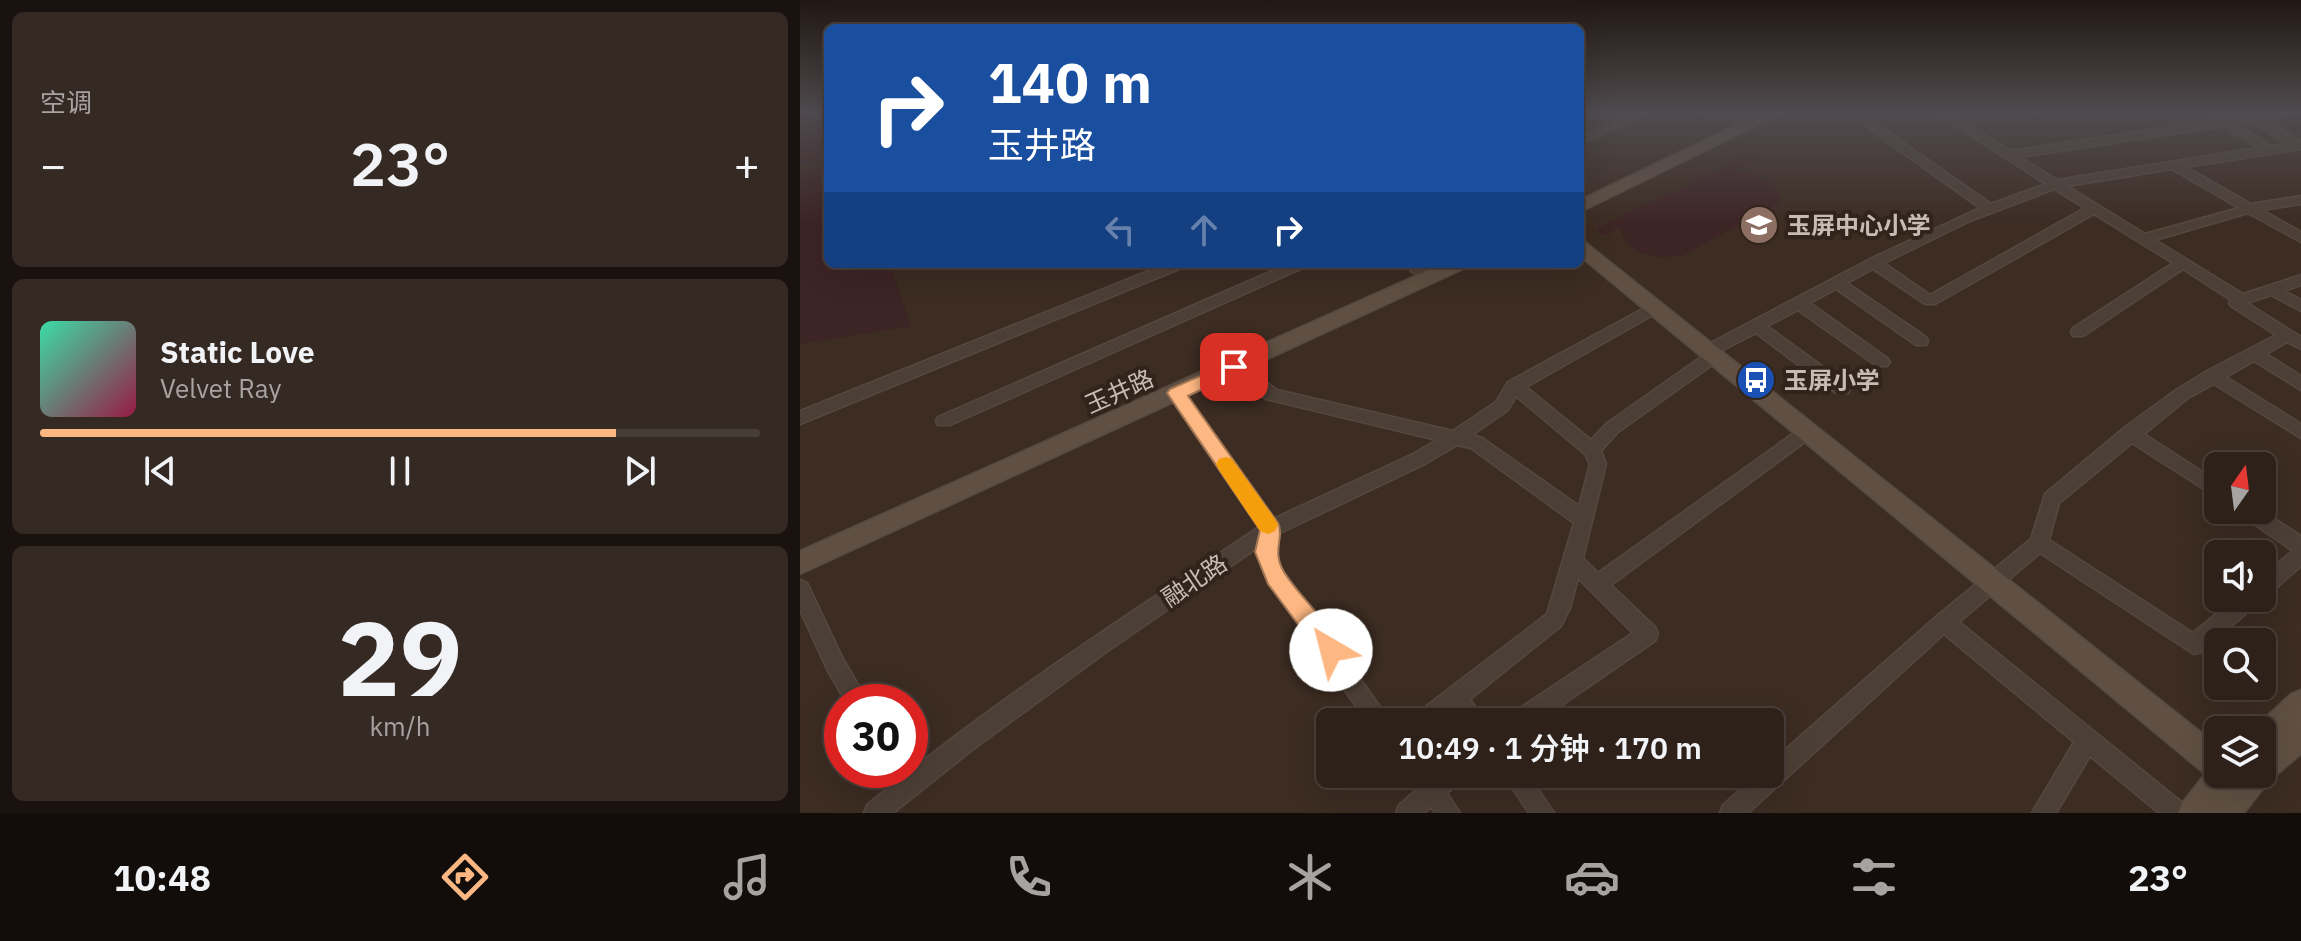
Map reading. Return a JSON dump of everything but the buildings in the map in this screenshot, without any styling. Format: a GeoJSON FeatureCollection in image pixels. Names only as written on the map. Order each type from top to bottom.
{"type":"FeatureCollection","features":[{"type":"Feature","properties":{"kind":"street"},"geometry":{"type":"LineString","coordinates":[[1584,191],[1671,150]]}},
{"type":"Feature","properties":{"kind":"street"},"geometry":{"type":"LineString","coordinates":[[1584,205],[1698,150]]}},
{"type":"Feature","properties":{"kind":"street"},"geometry":{"type":"LineString","coordinates":[[1906,150],[1989,208]]}},
{"type":"Feature","properties":{"kind":"street"},"geometry":{"type":"LineString","coordinates":[[2001,150],[2242,300]]}},
{"type":"Feature","properties":{"kind":"street"},"geometry":{"type":"LineString","coordinates":[[2009,155],[2042,150]]}},
{"type":"Feature","properties":{"kind":"street"},"geometry":{"type":"LineString","coordinates":[[1592,450],[1612,428],[1711,354],[1799,303],[1950,224],[2056,184],[2268,150]]}},
{"type":"Feature","properties":{"kind":"street"},"geometry":{"type":"LineString","coordinates":[[2174,165],[2301,238]]}},
{"type":"Feature","properties":{"kind":"street"},"geometry":{"type":"LineString","coordinates":[[2143,239],[2251,208],[2301,200]]}},
{"type":"Feature","properties":{"kind":"street"},"geometry":{"type":"LineString","coordinates":[[1875,264],[1930,301],[2094,208]]}},
{"type":"Feature","properties":{"kind":"street"},"geometry":{"type":"LineString","coordinates":[[1584,250],[2204,754]]}},
{"type":"Feature","properties":{"kind":"street"},"geometry":{"type":"LineString","coordinates":[[2078,332],[2183,263]]}},
{"type":"Feature","properties":{"kind":"street"},"geometry":{"type":"LineString","coordinates":[[800,418],[1169,268]]}},
{"type":"Feature","properties":{"kind":"street","name":"玉井路"},"geometry":{"type":"LineString","coordinates":[[800,550],[1415,268]]}},
{"type":"Feature","properties":{"kind":"street","name":"玉井路"},"geometry":{"type":"LineString","coordinates":[[800,563],[1449,268]]}},
{"type":"Feature","properties":{"kind":"street"},"geometry":{"type":"LineString","coordinates":[[944,421],[1268,270]]}},
{"type":"Feature","properties":{"kind":"street"},"geometry":{"type":"LineString","coordinates":[[2294,340],[2236,303],[2301,280]]}},
{"type":"Feature","properties":{"kind":"street"},"geometry":{"type":"LineString","coordinates":[[1837,283],[1921,341]]}},
{"type":"Feature","properties":{"kind":"street"},"geometry":{"type":"LineString","coordinates":[[2272,290],[2301,306]]}},
{"type":"Feature","properties":{"kind":"street"},"geometry":{"type":"LineString","coordinates":[[1799,303],[1882,362]]}},
{"type":"Feature","properties":{"kind":"street","name":"融北路"},"geometry":{"type":"LineString","coordinates":[[928,760],[1270,529],[1419,459],[1502,406],[1514,386],[1655,308]]}},
{"type":"Feature","properties":{"kind":"street"},"geometry":{"type":"LineString","coordinates":[[1757,326],[1842,389]]}},
{"type":"Feature","properties":{"kind":"street"},"geometry":{"type":"LineString","coordinates":[[1731,813],[1944,622],[2039,543],[2051,499],[2130,433],[2212,375],[2252,353],[2294,340]]}},
{"type":"Feature","properties":{"kind":"street"},"geometry":{"type":"LineString","coordinates":[[2252,353],[2301,384]]}},
{"type":"Feature","properties":{"kind":"street"},"geometry":{"type":"LineString","coordinates":[[1234,367],[1272,395],[1476,443],[1584,520]]}},
{"type":"Feature","properties":{"kind":"street"},"geometry":{"type":"LineString","coordinates":[[2212,375],[2301,432]]}},
{"type":"Feature","properties":{"kind":"street"},"geometry":{"type":"LineString","coordinates":[[1443,708],[1554,620],[1598,464],[1592,450],[1514,386]]}},
{"type":"Feature","properties":{"kind":"street"},"geometry":{"type":"LineString","coordinates":[[1176,393],[1270,529],[1265,552],[1276,577],[1370,708]]}},
{"type":"Feature","properties":{"kind":"street"},"geometry":{"type":"LineString","coordinates":[[1597,585],[1807,432]]}},
{"type":"Feature","properties":{"kind":"street"},"geometry":{"type":"LineString","coordinates":[[2130,433],[2204,482]]}},
{"type":"Feature","properties":{"kind":"street"},"geometry":{"type":"LineString","coordinates":[[2268,524],[2301,546]]}},
{"type":"Feature","properties":{"kind":"street"},"geometry":{"type":"LineString","coordinates":[[2039,543],[2194,645],[2233,612]]}},
{"type":"Feature","properties":{"kind":"street"},"geometry":{"type":"LineString","coordinates":[[2276,576],[2301,555]]}},
{"type":"Feature","properties":{"kind":"street"},"geometry":{"type":"LineString","coordinates":[[1540,708],[1648,634],[1573,561]]}},
{"type":"Feature","properties":{"kind":"street"},"geometry":{"type":"LineString","coordinates":[[800,589],[847,684]]}},
{"type":"Feature","properties":{"kind":"street"},"geometry":{"type":"LineString","coordinates":[[1944,622],[2177,813]]}},
{"type":"Feature","properties":{"kind":"street"},"geometry":{"type":"LineString","coordinates":[[1457,698],[1464,708]]}},
{"type":"Feature","properties":{"kind":"street"},"geometry":{"type":"LineString","coordinates":[[2276,727],[2301,704]]}},
{"type":"Feature","properties":{"kind":"street"},"geometry":{"type":"LineString","coordinates":[[2276,752],[2301,734]]}},
{"type":"Feature","properties":{"kind":"street"},"geometry":{"type":"LineString","coordinates":[[2043,813],[2087,741]]}},
{"type":"Feature","properties":{"kind":"street","name":"融北路"},"geometry":{"type":"LineString","coordinates":[[875,813],[894,788]]}},
{"type":"Feature","properties":{"kind":"street"},"geometry":{"type":"LineString","coordinates":[[1407,813],[1422,788]]}},
{"type":"Feature","properties":{"kind":"street"},"geometry":{"type":"LineString","coordinates":[[1430,788],[1449,813]]}},
{"type":"Feature","properties":{"kind":"street"},"geometry":{"type":"LineString","coordinates":[[1524,788],[1543,813]]}},
{"type":"Feature","properties":{"kind":"street"},"geometry":{"type":"LineString","coordinates":[[2194,813],[2226,788]]}},
{"type":"Feature","properties":{"kind":"street"},"geometry":{"type":"LineString","coordinates":[[2223,813],[2236,788]]}},
{"type":"Feature","properties":{"kind":"shaded area"},"geometry":{"type":"Polygon","coordinates":[[[800,150],[824,150],[824,161],[800,164],[800,150]]]}},
{"type":"Feature","properties":{"kind":"shaded area"},"geometry":{"type":"Polygon","coordinates":[[[1751,154],[1758,158],[1735,171],[1757,176],[1769,183],[1781,202],[1682,256],[1658,257],[1640,252],[1627,244],[1619,228],[1604,235],[1596,229],[1751,154]]]}},
{"type":"Feature","properties":{"kind":"shaded area"},"geometry":{"type":"Polygon","coordinates":[[[824,166],[824,268],[891,268],[911,326],[800,344],[800,170],[824,166]]]}},
{"type":"Feature","properties":{"kind":"slow traffic"},"geometry":{"type":"LineString","coordinates":[[1226,464],[1268,525]]}},
{"type":"Feature","properties":{"kind":"place","name":"玉屏中心小学"},"geometry":{"type":"Point","coordinates":[1759,225]}},
{"type":"Feature","properties":{"kind":"place","name":"玉屏小学"},"geometry":{"type":"Point","coordinates":[1756,380]}},
{"type":"Feature","properties":{"kind":"route"},"geometry":{"type":"LineString","coordinates":[[1234,367],[1176,393],[1270,529],[1265,552],[1276,577],[1331,650]]}}]}
